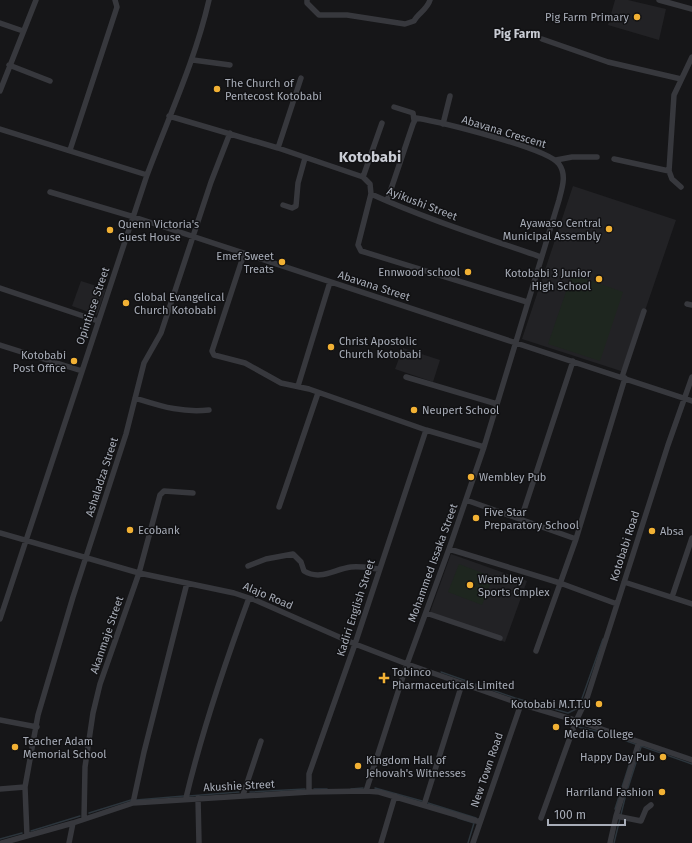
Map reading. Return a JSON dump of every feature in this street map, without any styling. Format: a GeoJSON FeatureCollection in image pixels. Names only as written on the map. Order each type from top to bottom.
{"type":"FeatureCollection","features":[{"type":"Feature","properties":{"kind":"street"},"geometry":{"type":"LineString","coordinates":[[0,91],[36,0]]}},
{"type":"Feature","properties":{"kind":"street"},"geometry":{"type":"LineString","coordinates":[[70,150],[117,7],[115,0]]}},
{"type":"Feature","properties":{"kind":"street","name":"Opintinse Street"},"geometry":{"type":"LineString","coordinates":[[0,620],[147,175],[169,116],[193,60],[210,0]]}},
{"type":"Feature","properties":{"kind":"street"},"geometry":{"type":"LineString","coordinates":[[307,0],[319,15],[347,15],[405,24],[414,21],[416,16],[427,8],[430,0]]}},
{"type":"Feature","properties":{"kind":"street"},"geometry":{"type":"LineString","coordinates":[[659,0],[692,9]]}},
{"type":"Feature","properties":{"kind":"street"},"geometry":{"type":"LineString","coordinates":[[0,23],[23,31]]}},
{"type":"Feature","properties":{"kind":"street"},"geometry":{"type":"LineString","coordinates":[[542,39],[608,62],[681,79]]}},
{"type":"Feature","properties":{"kind":"street"},"geometry":{"type":"LineString","coordinates":[[681,187],[672,179],[669,172],[673,103],[681,79],[692,57]]}},
{"type":"Feature","properties":{"kind":"street"},"geometry":{"type":"LineString","coordinates":[[193,60],[230,65]]}},
{"type":"Feature","properties":{"kind":"street"},"geometry":{"type":"LineString","coordinates":[[9,65],[50,81]]}},
{"type":"Feature","properties":{"kind":"street"},"geometry":{"type":"LineString","coordinates":[[278,148],[301,78]]}},
{"type":"Feature","properties":{"kind":"street"},"geometry":{"type":"LineString","coordinates":[[443,124],[450,96]]}},
{"type":"Feature","properties":{"kind":"street"},"geometry":{"type":"LineString","coordinates":[[387,201],[414,120],[413,114],[394,107]]}},
{"type":"Feature","properties":{"kind":"street"},"geometry":{"type":"LineString","coordinates":[[169,116],[278,148],[363,177],[382,123]]}},
{"type":"Feature","properties":{"kind":"street","name":"Abavana Crescent"},"geometry":{"type":"LineString","coordinates":[[414,120],[416,118],[443,124],[518,144],[556,160],[562,169],[564,183],[515,342]]}},
{"type":"Feature","properties":{"kind":"street"},"geometry":{"type":"LineString","coordinates":[[0,129],[147,175]]}},
{"type":"Feature","properties":{"kind":"street","name":"Ashaladza Street"},"geometry":{"type":"LineString","coordinates":[[27,836],[26,787],[38,715],[73,597],[87,558],[126,434],[144,363],[161,333],[192,237],[230,133]]}},
{"type":"Feature","properties":{"kind":"street"},"geometry":{"type":"LineString","coordinates":[[556,160],[572,157],[597,157]]}},
{"type":"Feature","properties":{"kind":"street"},"geometry":{"type":"LineString","coordinates":[[283,204],[292,208],[296,206],[298,183],[305,158]]}},
{"type":"Feature","properties":{"kind":"street"},"geometry":{"type":"LineString","coordinates":[[614,159],[669,172]]}},
{"type":"Feature","properties":{"kind":"street","name":"Ayikushi Street"},"geometry":{"type":"LineString","coordinates":[[363,177],[370,184],[371,194],[428,218],[540,257]]}},
{"type":"Feature","properties":{"kind":"street","name":"Abavana Street"},"geometry":{"type":"LineString","coordinates":[[50,192],[134,217],[624,377],[692,401]]}},
{"type":"Feature","properties":{"kind":"street"},"geometry":{"type":"LineString","coordinates":[[371,194],[358,245],[361,251],[528,302]]}},
{"type":"Feature","properties":{"kind":"street"},"geometry":{"type":"LineString","coordinates":[[244,254],[212,353],[216,356],[245,363],[281,383],[298,386],[426,430],[484,446]]}},
{"type":"Feature","properties":{"kind":"street"},"geometry":{"type":"LineString","coordinates":[[298,386],[330,282]]}},
{"type":"Feature","properties":{"kind":"street"},"geometry":{"type":"LineString","coordinates":[[0,288],[98,321]]}},
{"type":"Feature","properties":{"kind":"street"},"geometry":{"type":"LineString","coordinates":[[536,651],[576,539],[644,311]]}},
{"type":"Feature","properties":{"kind":"street","name":"Mohammed Issaka Street"},"geometry":{"type":"LineString","coordinates":[[366,791],[407,664],[449,549],[484,446],[515,342]]}},
{"type":"Feature","properties":{"kind":"street"},"geometry":{"type":"LineString","coordinates":[[0,345],[82,371]]}},
{"type":"Feature","properties":{"kind":"street"},"geometry":{"type":"LineString","coordinates":[[521,519],[573,361]]}},
{"type":"Feature","properties":{"kind":"street"},"geometry":{"type":"LineString","coordinates":[[406,377],[497,404]]}},
{"type":"Feature","properties":{"kind":"street","name":"Kotobabi Road"},"geometry":{"type":"LineString","coordinates":[[541,818],[576,721],[587,698],[692,377]]}},
{"type":"Feature","properties":{"kind":"street"},"geometry":{"type":"LineString","coordinates":[[279,507],[318,393]]}},
{"type":"Feature","properties":{"kind":"street"},"geometry":{"type":"LineString","coordinates":[[135,398],[179,410],[193,412],[208,410]]}},
{"type":"Feature","properties":{"kind":"street","name":"Kadiri English Street"},"geometry":{"type":"LineString","coordinates":[[309,792],[309,774],[355,644],[426,430]]}},
{"type":"Feature","properties":{"kind":"street","name":"Akanmaje Street"},"geometry":{"type":"LineString","coordinates":[[84,819],[85,766],[93,713],[100,684],[139,573],[160,495],[164,491],[193,493]]}},
{"type":"Feature","properties":{"kind":"street"},"geometry":{"type":"LineString","coordinates":[[466,500],[576,539]]}},
{"type":"Feature","properties":{"kind":"street","name":"Alajo Road"},"geometry":{"type":"LineString","coordinates":[[0,533],[139,573],[218,589],[249,598],[355,644],[407,664],[521,704],[692,760]]}},
{"type":"Feature","properties":{"kind":"street"},"geometry":{"type":"LineString","coordinates":[[672,597],[692,538]]}},
{"type":"Feature","properties":{"kind":"street"},"geometry":{"type":"LineString","coordinates":[[449,549],[560,583],[617,604]]}},
{"type":"Feature","properties":{"kind":"street"},"geometry":{"type":"LineString","coordinates":[[248,566],[266,559],[293,554],[300,559],[303,564],[303,570],[306,573],[321,576],[337,570],[357,566],[379,569]]}},
{"type":"Feature","properties":{"kind":"street"},"geometry":{"type":"LineString","coordinates":[[624,582],[692,604]]}},
{"type":"Feature","properties":{"kind":"street"},"geometry":{"type":"LineString","coordinates":[[133,803],[144,752],[187,583]]}},
{"type":"Feature","properties":{"kind":"street"},"geometry":{"type":"LineString","coordinates":[[186,798],[220,682],[249,598]]}},
{"type":"Feature","properties":{"kind":"street"},"geometry":{"type":"LineString","coordinates":[[426,613],[500,638]]}},
{"type":"Feature","properties":{"kind":"street"},"geometry":{"type":"LineString","coordinates":[[424,805],[462,684]]}},
{"type":"Feature","properties":{"kind":"street","name":"New Town Road"},"geometry":{"type":"LineString","coordinates":[[473,843],[521,704]]}},
{"type":"Feature","properties":{"kind":"street"},"geometry":{"type":"LineString","coordinates":[[0,720],[37,727]]}},
{"type":"Feature","properties":{"kind":"street"},"geometry":{"type":"LineString","coordinates":[[243,795],[261,741]]}},
{"type":"Feature","properties":{"kind":"street"},"geometry":{"type":"LineString","coordinates":[[610,843],[616,816],[640,742]]}},
{"type":"Feature","properties":{"kind":"street"},"geometry":{"type":"LineString","coordinates":[[0,789],[26,787]]}},
{"type":"Feature","properties":{"kind":"street","name":"Akushie Street"},"geometry":{"type":"LineString","coordinates":[[2,843],[12,842],[133,803],[186,798],[309,792],[366,791],[395,796],[480,822]]}},
{"type":"Feature","properties":{"kind":"street"},"geometry":{"type":"LineString","coordinates":[[381,843],[395,796]]}},
{"type":"Feature","properties":{"kind":"street"},"geometry":{"type":"LineString","coordinates":[[198,798],[199,843]]}},
{"type":"Feature","properties":{"kind":"street"},"geometry":{"type":"LineString","coordinates":[[616,816],[640,821],[646,809],[651,805]]}},
{"type":"Feature","properties":{"kind":"street"},"geometry":{"type":"LineString","coordinates":[[69,843],[73,823]]}},
{"type":"Feature","properties":{"kind":"shaded area","name":"Pig Farm Primary"},"geometry":{"type":"Polygon","coordinates":[[[615,0],[628,0],[666,9],[659,40],[608,25],[615,0]]]}},
{"type":"Feature","properties":{"kind":"shaded area","name":"Kotobabi 3 Junior High School"},"geometry":{"type":"Polygon","coordinates":[[[573,186],[676,220],[624,372],[522,339],[573,186]]]}},
{"type":"Feature","properties":{"kind":"shaded area"},"geometry":{"type":"Polygon","coordinates":[[[572,274],[623,292],[600,361],[548,344],[572,274]]]}},
{"type":"Feature","properties":{"kind":"shaded area"},"geometry":{"type":"Polygon","coordinates":[[[81,281],[106,289],[97,315],[72,306],[81,281]]]}},
{"type":"Feature","properties":{"kind":"shaded area"},"geometry":{"type":"Polygon","coordinates":[[[403,348],[440,360],[433,382],[395,369],[403,348]]]}},
{"type":"Feature","properties":{"kind":"shaded area"},"geometry":{"type":"Polygon","coordinates":[[[451,554],[527,581],[505,642],[429,615],[451,554]]]}},
{"type":"Feature","properties":{"kind":"shaded area","name":"Wembley Sports Cmplex"},"geometry":{"type":"Polygon","coordinates":[[[459,564],[493,577],[482,605],[448,592],[459,564]]]}},
{"type":"Feature","properties":{"kind":"waterway"},"geometry":{"type":"LineString","coordinates":[[441,672],[515,698],[568,713],[576,709],[580,704],[603,639]]}},
{"type":"Feature","properties":{"kind":"waterway"},"geometry":{"type":"LineString","coordinates":[[578,727],[601,732],[692,764]]}},
{"type":"Feature","properties":{"kind":"waterway"},"geometry":{"type":"LineString","coordinates":[[614,843],[626,794],[641,747]]}},
{"type":"Feature","properties":{"kind":"waterway"},"geometry":{"type":"LineString","coordinates":[[615,809],[631,759]]}},
{"type":"Feature","properties":{"kind":"waterway"},"geometry":{"type":"LineString","coordinates":[[351,789],[363,788]]}},
{"type":"Feature","properties":{"kind":"waterway"},"geometry":{"type":"LineString","coordinates":[[375,788],[422,801]]}},
{"type":"Feature","properties":{"kind":"waterway"},"geometry":{"type":"LineString","coordinates":[[250,792],[305,789]]}},
{"type":"Feature","properties":{"kind":"waterway"},"geometry":{"type":"LineString","coordinates":[[314,789],[327,789]]}},
{"type":"Feature","properties":{"kind":"waterway"},"geometry":{"type":"LineString","coordinates":[[189,796],[239,792]]}},
{"type":"Feature","properties":{"kind":"waterway"},"geometry":{"type":"LineString","coordinates":[[136,800],[184,796]]}},
{"type":"Feature","properties":{"kind":"waterway"},"geometry":{"type":"LineString","coordinates":[[89,813],[131,800]]}},
{"type":"Feature","properties":{"kind":"waterway"},"geometry":{"type":"LineString","coordinates":[[428,803],[476,818],[475,819]]}},
{"type":"Feature","properties":{"kind":"waterway"},"geometry":{"type":"LineString","coordinates":[[31,831],[80,816]]}},
{"type":"Feature","properties":{"kind":"waterway"},"geometry":{"type":"LineString","coordinates":[[458,818],[474,823]]}},
{"type":"Feature","properties":{"kind":"waterway"},"geometry":{"type":"LineString","coordinates":[[468,843],[474,823]]}},
{"type":"Feature","properties":{"kind":"waterway"},"geometry":{"type":"LineString","coordinates":[[0,839],[22,833]]}},
{"type":"Feature","properties":{"kind":"place","name":"Pig Farm Primary"},"geometry":{"type":"Point","coordinates":[637,17]}},
{"type":"Feature","properties":{"kind":"place","name":"The Church of Pentecost Kotobabi"},"geometry":{"type":"Point","coordinates":[217,89]}},
{"type":"Feature","properties":{"kind":"place","name":"Ayawaso Central Municipal Assembly"},"geometry":{"type":"Point","coordinates":[609,229]}},
{"type":"Feature","properties":{"kind":"place","name":"Quenn Victoria's Guest House"},"geometry":{"type":"Point","coordinates":[110,230]}},
{"type":"Feature","properties":{"kind":"place","name":"Emef Sweet Treats"},"geometry":{"type":"Point","coordinates":[282,262]}},
{"type":"Feature","properties":{"kind":"place","name":"Ennwood school"},"geometry":{"type":"Point","coordinates":[468,272]}},
{"type":"Feature","properties":{"kind":"place","name":"Kotobabi 3 Junior High School"},"geometry":{"type":"Point","coordinates":[599,279]}},
{"type":"Feature","properties":{"kind":"place","name":"Global Evangelical Church Kotobabi"},"geometry":{"type":"Point","coordinates":[126,303]}},
{"type":"Feature","properties":{"kind":"place","name":"Christ Apostolic Church Kotobabi"},"geometry":{"type":"Point","coordinates":[331,347]}},
{"type":"Feature","properties":{"kind":"place","name":"Kotobabi Post Office"},"geometry":{"type":"Point","coordinates":[74,361]}},
{"type":"Feature","properties":{"kind":"place","name":"Neupert School"},"geometry":{"type":"Point","coordinates":[414,410]}},
{"type":"Feature","properties":{"kind":"place","name":"Wembley Pub"},"geometry":{"type":"Point","coordinates":[471,477]}},
{"type":"Feature","properties":{"kind":"place","name":"Five Star Preparatory School"},"geometry":{"type":"Point","coordinates":[476,518]}},
{"type":"Feature","properties":{"kind":"place","name":"Ecobank"},"geometry":{"type":"Point","coordinates":[130,530]}},
{"type":"Feature","properties":{"kind":"place","name":"Absa"},"geometry":{"type":"Point","coordinates":[652,531]}},
{"type":"Feature","properties":{"kind":"place","name":"Wembley Sports Cmplex"},"geometry":{"type":"Point","coordinates":[470,585]}},
{"type":"Feature","properties":{"kind":"place","name":"Tobinco Pharmaceuticals Limited"},"geometry":{"type":"Point","coordinates":[384,678]}},
{"type":"Feature","properties":{"kind":"place","name":"Kotobabi M.T.T.U"},"geometry":{"type":"Point","coordinates":[599,704]}},
{"type":"Feature","properties":{"kind":"place","name":"Express Media College"},"geometry":{"type":"Point","coordinates":[556,727]}},
{"type":"Feature","properties":{"kind":"place","name":"Teacher Adam Memorial School"},"geometry":{"type":"Point","coordinates":[15,747]}},
{"type":"Feature","properties":{"kind":"place","name":"Happy Day Pub"},"geometry":{"type":"Point","coordinates":[663,757]}},
{"type":"Feature","properties":{"kind":"place","name":"Kingdom Hall of Jehovah's Witnesses"},"geometry":{"type":"Point","coordinates":[358,766]}},
{"type":"Feature","properties":{"kind":"place","name":"Harriland Fashion"},"geometry":{"type":"Point","coordinates":[662,792]}},
{"type":"Feature","properties":{"kind":"district","name":"Pig Farm"},"geometry":{"type":"Point","coordinates":[517,34]}},
{"type":"Feature","properties":{"kind":"district","name":"Kotobabi"},"geometry":{"type":"Point","coordinates":[370,157]}}]}
